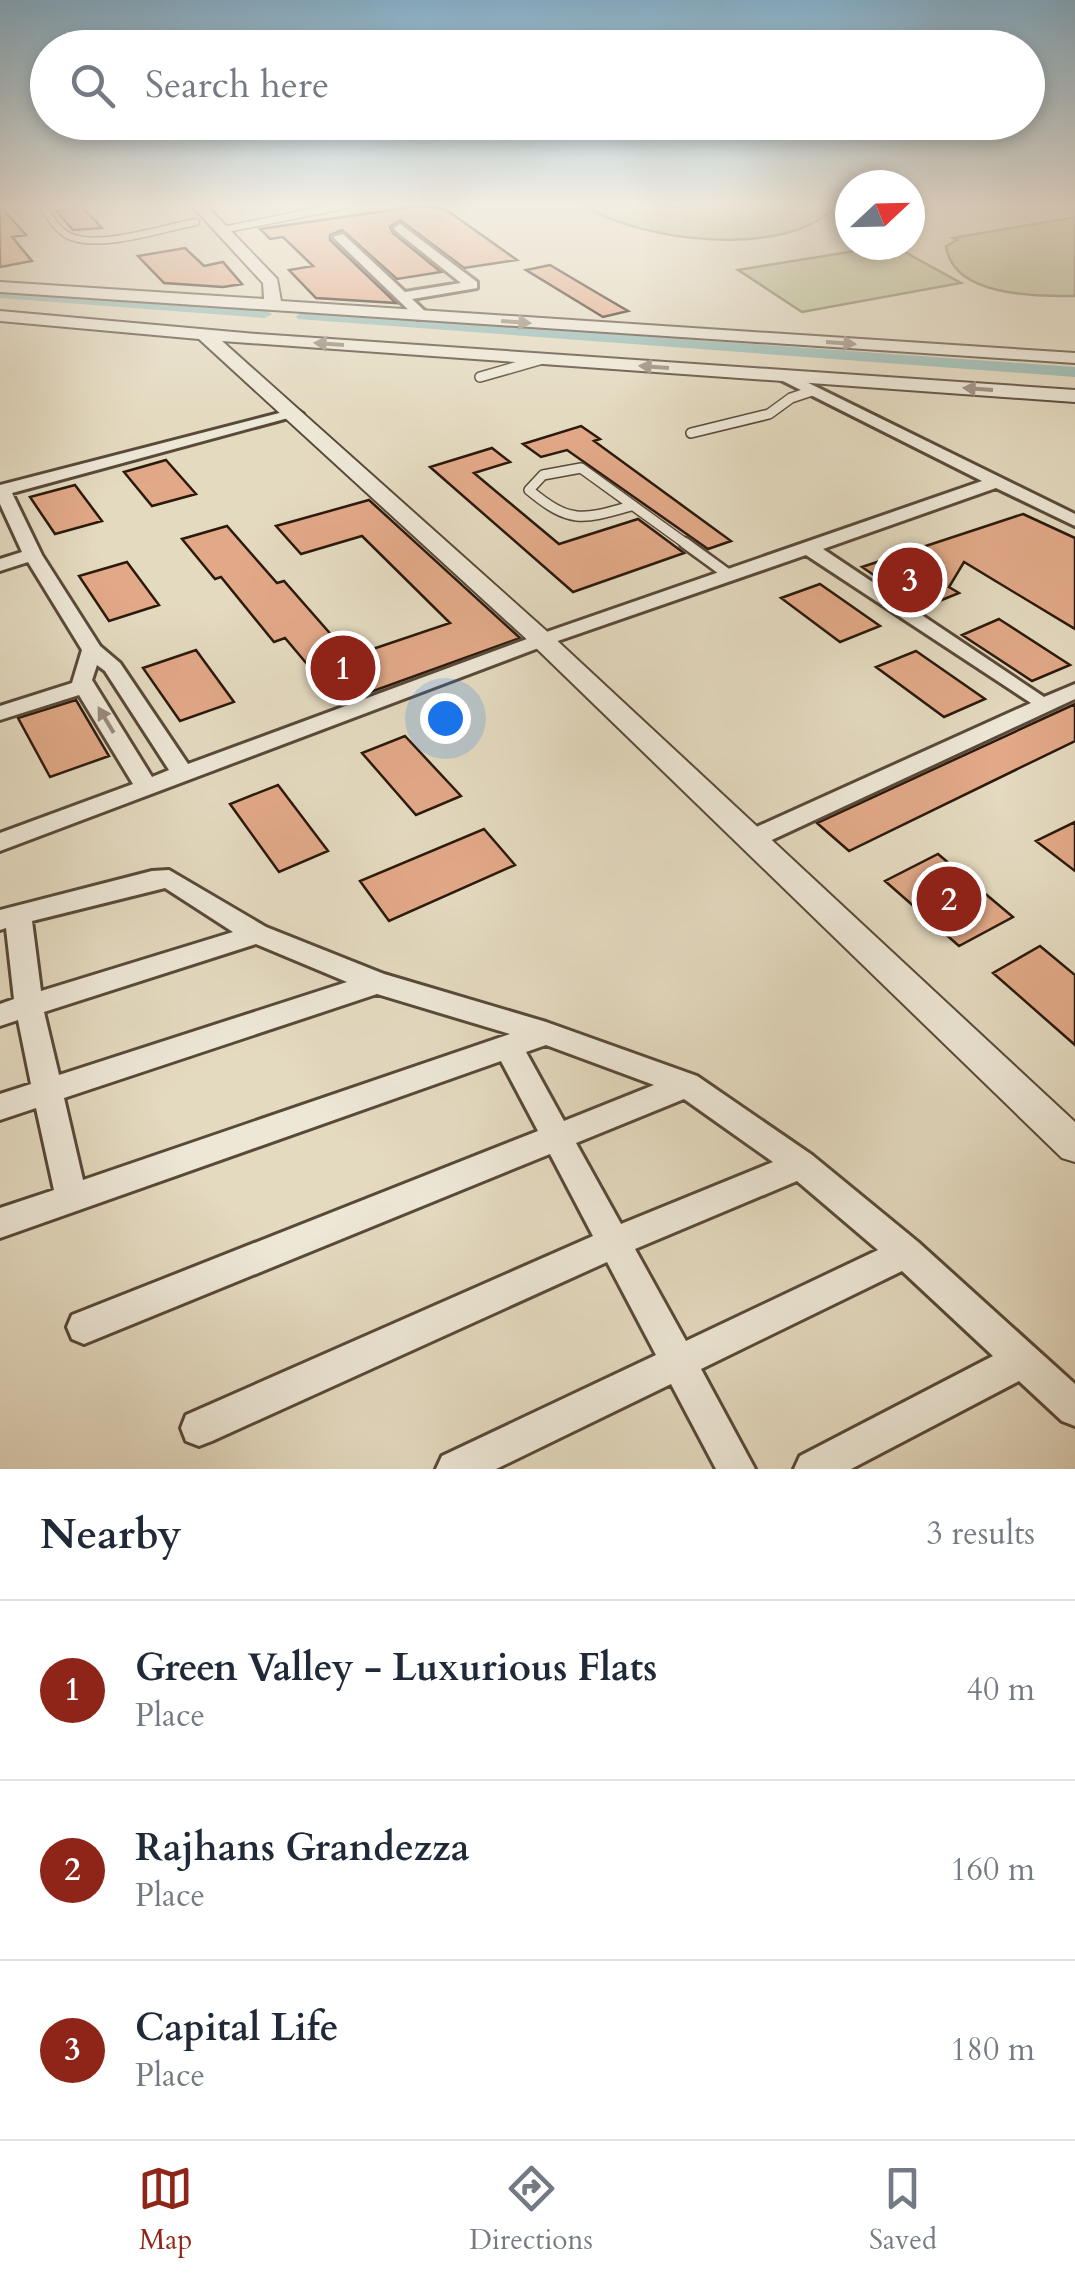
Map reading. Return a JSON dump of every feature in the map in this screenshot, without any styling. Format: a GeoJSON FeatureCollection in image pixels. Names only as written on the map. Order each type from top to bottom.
{"type":"FeatureCollection","features":[{"type":"Feature","properties":{"kind":"street"},"geometry":{"type":"LineString","coordinates":[[248,275],[271,298]]}},
{"type":"Feature","properties":{"kind":"street"},"geometry":{"type":"LineString","coordinates":[[264,275],[271,282],[271,298]]}},
{"type":"Feature","properties":{"kind":"street"},"geometry":{"type":"LineString","coordinates":[[380,275],[423,316]]}},
{"type":"Feature","properties":{"kind":"street"},"geometry":{"type":"LineString","coordinates":[[404,296],[472,285],[459,275]]}},
{"type":"Feature","properties":{"kind":"street"},"geometry":{"type":"LineString","coordinates":[[0,287],[271,298],[423,316],[1075,358]]}},
{"type":"Feature","properties":{"kind":"street"},"geometry":{"type":"LineString","coordinates":[[0,316],[1075,396]]}},
{"type":"Feature","properties":{"kind":"street"},"geometry":{"type":"LineString","coordinates":[[203,333],[542,640],[1075,1146]]}},
{"type":"Feature","properties":{"kind":"street"},"geometry":{"type":"LineString","coordinates":[[784,376],[1075,521]]}},
{"type":"Feature","properties":{"kind":"street"},"geometry":{"type":"LineString","coordinates":[[183,774],[113,666],[92,650],[33,556],[1,491],[295,414]]}},
{"type":"Feature","properties":{"kind":"street"},"geometry":{"type":"LineString","coordinates":[[0,842],[542,640],[994,483]]}},
{"type":"Feature","properties":{"kind":"street"},"geometry":{"type":"LineString","coordinates":[[809,548],[1033,696]]}},
{"type":"Feature","properties":{"kind":"street"},"geometry":{"type":"LineString","coordinates":[[0,565],[33,556]]}},
{"type":"Feature","properties":{"kind":"street"},"geometry":{"type":"LineString","coordinates":[[92,650],[81,680],[147,788]]}},
{"type":"Feature","properties":{"kind":"street"},"geometry":{"type":"LineString","coordinates":[[0,713],[84,686]]}},
{"type":"Feature","properties":{"kind":"street"},"geometry":{"type":"LineString","coordinates":[[752,838],[1075,691]]}},
{"type":"Feature","properties":{"kind":"street"},"geometry":{"type":"LineString","coordinates":[[71,1198],[9,918],[168,879],[257,934],[377,983],[546,1033],[688,1085],[801,1165],[906,1253],[1075,1408]]}},
{"type":"Feature","properties":{"kind":"street"},"geometry":{"type":"LineString","coordinates":[[0,1015],[257,934]]}},
{"type":"Feature","properties":{"kind":"street"},"geometry":{"type":"LineString","coordinates":[[0,1106],[377,983]]}},
{"type":"Feature","properties":{"kind":"street"},"geometry":{"type":"LineString","coordinates":[[0,1223],[546,1033]]}},
{"type":"Feature","properties":{"kind":"street"},"geometry":{"type":"LineString","coordinates":[[508,1046],[736,1469]]}},
{"type":"Feature","properties":{"kind":"street"},"geometry":{"type":"LineString","coordinates":[[84,1327],[688,1085]]}},
{"type":"Feature","properties":{"kind":"street"},"geometry":{"type":"LineString","coordinates":[[199,1428],[613,1243],[801,1165]]}},
{"type":"Feature","properties":{"kind":"street"},"geometry":{"type":"LineString","coordinates":[[455,1469],[906,1253]]}},
{"type":"Feature","properties":{"kind":"street"},"geometry":{"type":"LineString","coordinates":[[813,1469],[1024,1359]]}},
{"type":"Feature","properties":{"kind":"lane"},"geometry":{"type":"LineString","coordinates":[[480,377],[543,359]]}},
{"type":"Feature","properties":{"kind":"lane"},"geometry":{"type":"LineString","coordinates":[[691,433],[769,414],[791,398],[812,391]]}},
{"type":"Feature","properties":{"kind":"lane"},"geometry":{"type":"LineString","coordinates":[[631,506],[571,520],[560,516],[528,490],[543,475],[581,468],[729,575]]}},
{"type":"Feature","properties":{"kind":"green space"},"geometry":{"type":"Polygon","coordinates":[[[745,275],[946,275],[961,283],[802,312],[745,275]]]}},
{"type":"Feature","properties":{"kind":"green space"},"geometry":{"type":"Polygon","coordinates":[[[963,275],[1075,275],[1075,296],[1018,294],[979,284],[963,275]]]}},
{"type":"Feature","properties":{"kind":"building"},"geometry":{"type":"Polygon","coordinates":[[[156,275],[234,275],[242,284],[223,287],[164,283],[156,275]]]}},
{"type":"Feature","properties":{"kind":"building"},"geometry":{"type":"Polygon","coordinates":[[[293,275],[366,275],[396,303],[316,298],[293,275]]]}},
{"type":"Feature","properties":{"kind":"building"},"geometry":{"type":"Polygon","coordinates":[[[392,275],[425,275],[397,279],[392,275]]]}},
{"type":"Feature","properties":{"kind":"building"},"geometry":{"type":"Polygon","coordinates":[[[533,275],[566,275],[628,311],[603,317],[533,275]]]}},
{"type":"Feature","properties":{"kind":"building"},"geometry":{"type":"Polygon","coordinates":[[[581,426],[600,439],[594,441],[731,541],[708,549],[567,450],[541,457],[523,444],[581,426]]]}},
{"type":"Feature","properties":{"kind":"building"},"geometry":{"type":"Polygon","coordinates":[[[492,448],[510,462],[474,473],[559,544],[638,519],[684,553],[573,592],[430,467],[492,448]]]}},
{"type":"Feature","properties":{"kind":"building"},"geometry":{"type":"Polygon","coordinates":[[[166,460],[196,494],[152,506],[124,472],[166,460]]]}},
{"type":"Feature","properties":{"kind":"building"},"geometry":{"type":"Polygon","coordinates":[[[75,485],[102,521],[55,534],[30,497],[75,485]]]}},
{"type":"Feature","properties":{"kind":"building"},"geometry":{"type":"Polygon","coordinates":[[[369,500],[520,638],[340,703],[285,638],[274,642],[221,577],[215,579],[182,539],[227,526],[277,583],[284,581],[335,639],[346,635],[361,653],[450,623],[362,536],[301,554],[276,526],[369,500]]]}},
{"type":"Feature","properties":{"kind":"building"},"geometry":{"type":"Polygon","coordinates":[[[1023,514],[1075,538],[1075,629],[964,562],[949,587],[959,593],[922,608],[862,567],[1023,514]]]}},
{"type":"Feature","properties":{"kind":"building"},"geometry":{"type":"Polygon","coordinates":[[[127,562],[159,605],[109,621],[79,576],[127,562]]]}},
{"type":"Feature","properties":{"kind":"building"},"geometry":{"type":"Polygon","coordinates":[[[820,584],[880,626],[840,642],[781,598],[820,584]]]}},
{"type":"Feature","properties":{"kind":"building"},"geometry":{"type":"Polygon","coordinates":[[[999,619],[1070,665],[1032,681],[962,635],[999,619]]]}},
{"type":"Feature","properties":{"kind":"building"},"geometry":{"type":"Polygon","coordinates":[[[196,650],[234,702],[180,721],[143,668],[196,650]]]}},
{"type":"Feature","properties":{"kind":"building"},"geometry":{"type":"Polygon","coordinates":[[[916,651],[985,699],[944,717],[876,667],[916,651]]]}},
{"type":"Feature","properties":{"kind":"building"},"geometry":{"type":"Polygon","coordinates":[[[76,700],[109,756],[50,777],[18,718],[76,700]]]}},
{"type":"Feature","properties":{"kind":"building"},"geometry":{"type":"Polygon","coordinates":[[[1075,704],[1075,741],[849,851],[817,823],[1075,704]]]}},
{"type":"Feature","properties":{"kind":"building"},"geometry":{"type":"Polygon","coordinates":[[[405,736],[461,796],[416,815],[362,753],[405,736]]]}},
{"type":"Feature","properties":{"kind":"building"},"geometry":{"type":"Polygon","coordinates":[[[278,785],[328,851],[279,872],[230,804],[278,785]]]}},
{"type":"Feature","properties":{"kind":"building"},"geometry":{"type":"Polygon","coordinates":[[[1075,822],[1075,871],[1036,841],[1075,822]]]}},
{"type":"Feature","properties":{"kind":"building"},"geometry":{"type":"Polygon","coordinates":[[[484,829],[515,865],[389,921],[360,881],[484,829]]]}},
{"type":"Feature","properties":{"kind":"building"},"geometry":{"type":"Polygon","coordinates":[[[938,854],[1013,917],[959,946],[885,881],[938,854]]]}},
{"type":"Feature","properties":{"kind":"building"},"geometry":{"type":"Polygon","coordinates":[[[1040,946],[1075,975],[1075,1045],[993,973],[1040,946]]]}},
{"type":"Feature","properties":{"kind":"waterway"},"geometry":{"type":"LineString","coordinates":[[0,294],[265,314]]}},
{"type":"Feature","properties":{"kind":"waterway"},"geometry":{"type":"LineString","coordinates":[[303,316],[1075,372]]}},
{"type":"Feature","properties":{"kind":"place","name":"Capital Life"},"geometry":{"type":"Point","coordinates":[910,580]}},
{"type":"Feature","properties":{"kind":"place","name":"Green Valley - Luxurious Flats"},"geometry":{"type":"Point","coordinates":[343,668]}},
{"type":"Feature","properties":{"kind":"place","name":"Rajhans Grandezza"},"geometry":{"type":"Point","coordinates":[949,899]}}]}
